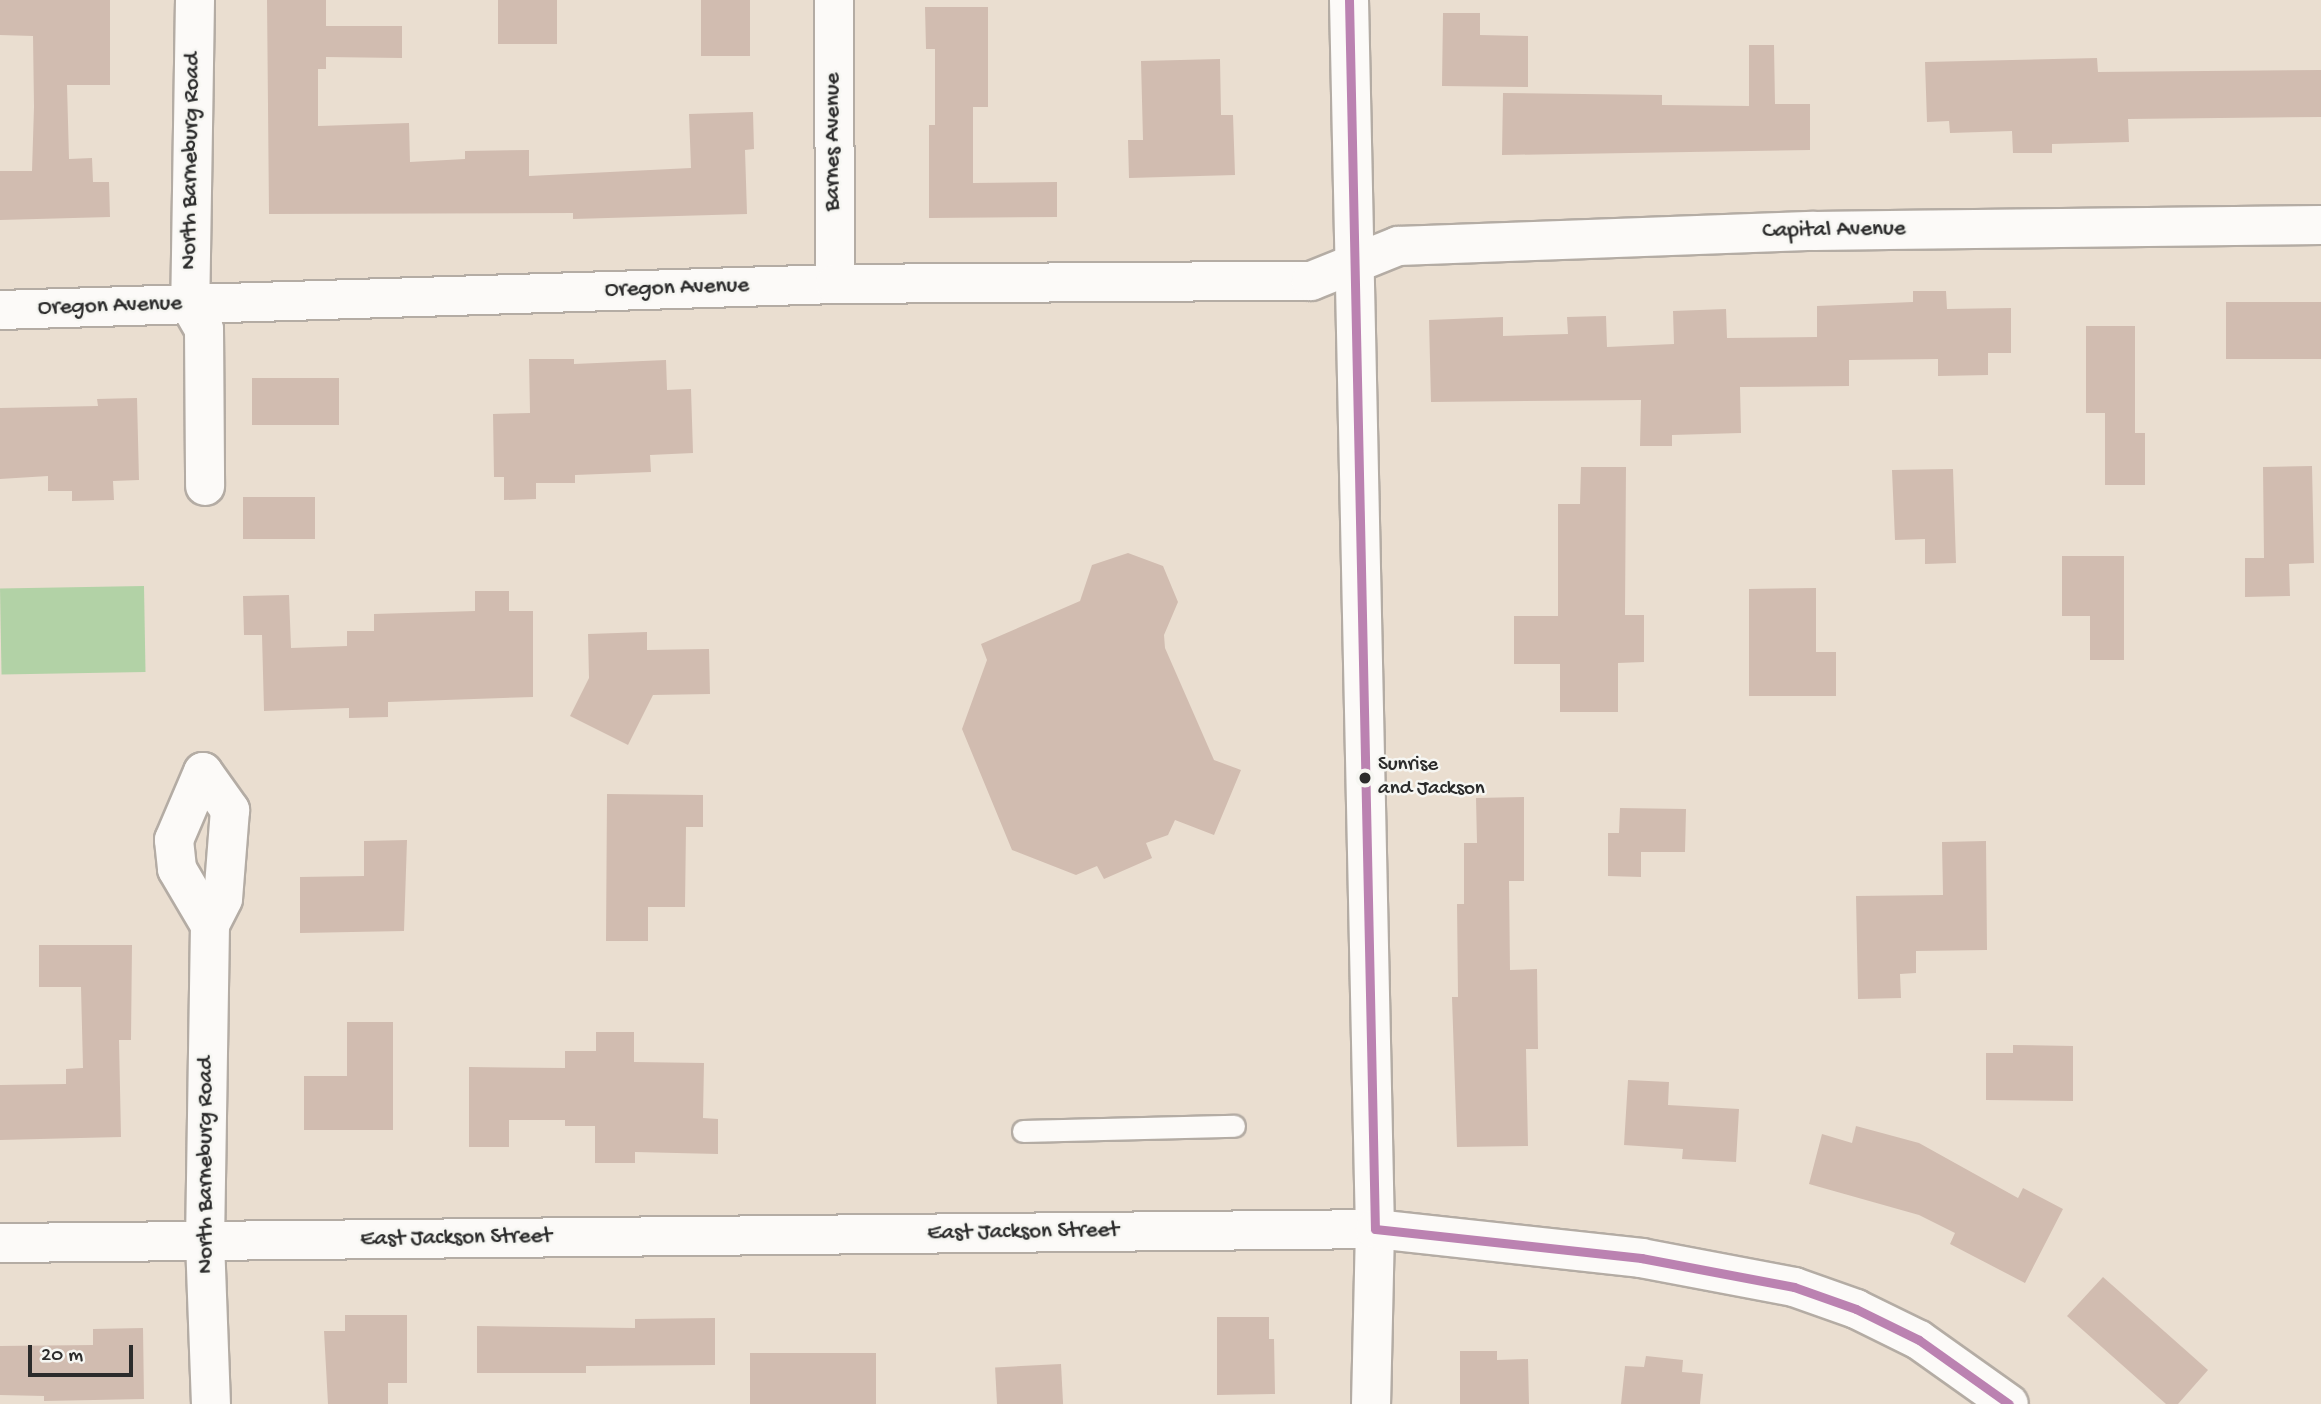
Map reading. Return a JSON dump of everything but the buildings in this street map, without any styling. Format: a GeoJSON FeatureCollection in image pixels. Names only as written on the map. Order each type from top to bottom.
{"type":"FeatureCollection","features":[{"type":"Feature","properties":{"kind":"street","name":"North Barneburg Road"},"geometry":{"type":"LineString","coordinates":[[195,0],[190,305],[204,329],[205,486]]}},
{"type":"Feature","properties":{"kind":"street","name":"Barnes Avenue"},"geometry":{"type":"LineString","coordinates":[[834,0],[835,284]]}},
{"type":"Feature","properties":{"kind":"street"},"geometry":{"type":"LineString","coordinates":[[1349,0],[1351,265],[1375,1228],[1371,1404]]}},
{"type":"Feature","properties":{"kind":"street","name":"Capital Avenue"},"geometry":{"type":"LineString","coordinates":[[1351,265],[1398,246],[1814,230],[2321,225]]}},
{"type":"Feature","properties":{"kind":"street","name":"Oregon Avenue"},"geometry":{"type":"LineString","coordinates":[[0,310],[835,284],[1311,281],[1351,265]]}},
{"type":"Feature","properties":{"kind":"street","name":"North Barneburg Road"},"geometry":{"type":"LineString","coordinates":[[210,925],[205,1241],[211,1404]]}},
{"type":"Feature","properties":{"kind":"street","name":"East Jackson Street"},"geometry":{"type":"LineString","coordinates":[[0,1243],[1375,1228],[1641,1258],[1794,1287],[1856,1310],[1919,1340],[2009,1404]]}},
{"type":"Feature","properties":{"kind":"lane"},"geometry":{"type":"LineString","coordinates":[[1023,1131],[1234,1126]]}},
{"type":"Feature","properties":{"kind":"green space"},"geometry":{"type":"Polygon","coordinates":[[[144,586],[146,672],[2,675],[0,589],[144,586]]]}},
{"type":"Feature","properties":{"kind":"transit line"},"geometry":{"type":"LineString","coordinates":[[1349,0],[1375,1229]]}},
{"type":"Feature","properties":{"kind":"transit line"},"geometry":{"type":"LineString","coordinates":[[1375,1229],[1641,1258],[1794,1287],[1856,1309],[1919,1340],[2009,1404]]}},
{"type":"Feature","properties":{"kind":"place","name":"Sunrise and Jackson"},"geometry":{"type":"Point","coordinates":[1365,778]}}]}
